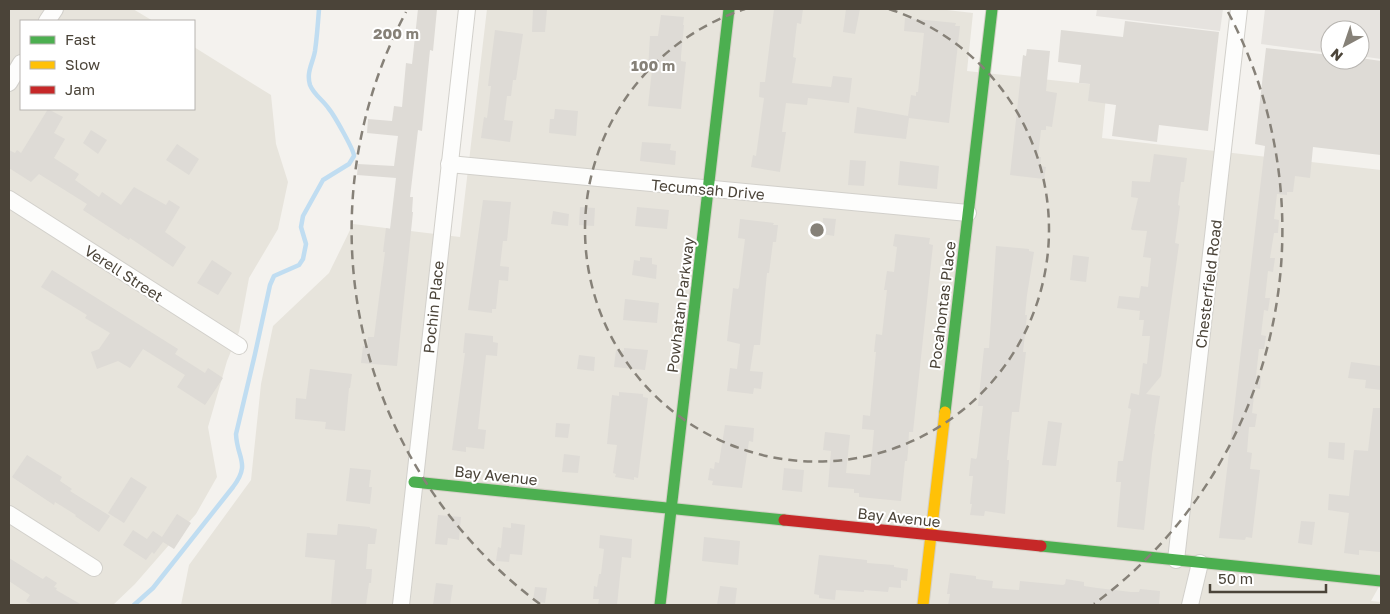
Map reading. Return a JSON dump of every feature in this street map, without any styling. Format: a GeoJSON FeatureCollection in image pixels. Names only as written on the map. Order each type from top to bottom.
{"type":"FeatureCollection","features":[{"type":"Feature","properties":{"kind":"street"},"geometry":{"type":"LineString","coordinates":[[49,20],[55,9]]}},
{"type":"Feature","properties":{"kind":"street","name":"Pochin Place"},"geometry":{"type":"LineString","coordinates":[[401,605],[466,9]]}},
{"type":"Feature","properties":{"kind":"street","name":"Powhatan Parkway"},"geometry":{"type":"LineString","coordinates":[[660,605],[729,9]]}},
{"type":"Feature","properties":{"kind":"street","name":"Pocahontas Place"},"geometry":{"type":"LineString","coordinates":[[922,605],[992,9]]}},
{"type":"Feature","properties":{"kind":"street","name":"Chesterfield Road"},"geometry":{"type":"LineString","coordinates":[[1176,560],[1240,9]]}},
{"type":"Feature","properties":{"kind":"street"},"geometry":{"type":"LineString","coordinates":[[9,82],[20,65]]}},
{"type":"Feature","properties":{"kind":"street","name":"Tecumsah Drive"},"geometry":{"type":"LineString","coordinates":[[449,164],[968,213]]}},
{"type":"Feature","properties":{"kind":"street","name":"Verell Street"},"geometry":{"type":"LineString","coordinates":[[9,199],[239,346]]}},
{"type":"Feature","properties":{"kind":"street","name":"Bay Avenue"},"geometry":{"type":"LineString","coordinates":[[414,482],[1381,582]]}},
{"type":"Feature","properties":{"kind":"street"},"geometry":{"type":"LineString","coordinates":[[9,514],[94,568]]}},
{"type":"Feature","properties":{"kind":"street"},"geometry":{"type":"LineString","coordinates":[[1190,605],[1200,563]]}},
{"type":"Feature","properties":{"kind":"shaded area"},"geometry":{"type":"Polygon","coordinates":[[[9,9],[133,9],[151,20],[20,20],[20,110],[195,110],[195,48],[271,95],[276,144],[288,182],[278,229],[249,278],[239,332],[227,361],[208,427],[217,477],[196,514],[135,584],[113,605],[9,605],[9,9]]]}},
{"type":"Feature","properties":{"kind":"shaded area"},"geometry":{"type":"Polygon","coordinates":[[[487,9],[938,9],[973,13],[967,71],[1107,86],[1102,138],[1381,170],[1381,583],[1371,601],[1381,602],[1381,605],[181,605],[189,565],[251,480],[261,384],[273,326],[329,273],[353,224],[460,237],[487,9]]]}},
{"type":"Feature","properties":{"kind":"shaded area"},"geometry":{"type":"Polygon","coordinates":[[[1097,9],[1223,9],[1220,31],[1096,16],[1097,9]]]}},
{"type":"Feature","properties":{"kind":"shaded area"},"geometry":{"type":"Polygon","coordinates":[[[1265,9],[1381,9],[1381,59],[1370,57],[1370,20],[1320,20],[1320,52],[1261,44],[1265,9]]]}},
{"type":"Feature","properties":{"kind":"building"},"geometry":{"type":"Polygon","coordinates":[[[418,9],[437,9],[433,51],[430,50],[422,131],[418,130],[410,197],[413,197],[413,212],[397,366],[361,363],[363,346],[367,346],[368,337],[374,337],[385,252],[383,252],[386,228],[390,229],[396,178],[357,175],[358,164],[394,166],[398,136],[367,133],[368,119],[392,121],[394,106],[402,107],[406,63],[412,64],[418,9]]]}},
{"type":"Feature","properties":{"kind":"building"},"geometry":{"type":"Polygon","coordinates":[[[533,9],[547,9],[545,32],[532,32],[533,9]]]}},
{"type":"Feature","properties":{"kind":"building"},"geometry":{"type":"Polygon","coordinates":[[[774,9],[803,9],[801,24],[797,23],[793,57],[796,58],[792,83],[831,87],[833,76],[852,78],[849,103],[808,98],[807,105],[786,103],[782,132],[786,132],[780,172],[751,167],[753,155],[756,156],[764,98],[759,97],[760,82],[765,82],[774,9]]]}},
{"type":"Feature","properties":{"kind":"building"},"geometry":{"type":"Polygon","coordinates":[[[846,9],[860,9],[855,34],[843,32],[846,9]]]}},
{"type":"Feature","properties":{"kind":"building"},"geometry":{"type":"Polygon","coordinates":[[[661,15],[684,17],[681,61],[686,62],[681,109],[648,106],[652,70],[648,70],[650,36],[658,36],[661,15]]]}},
{"type":"Feature","properties":{"kind":"building"},"geometry":{"type":"Polygon","coordinates":[[[905,18],[956,23],[955,26],[960,26],[949,123],[909,118],[906,139],[854,133],[857,107],[908,116],[911,95],[916,96],[916,92],[918,92],[924,33],[904,31],[905,18]]]}},
{"type":"Feature","properties":{"kind":"building"},"geometry":{"type":"Polygon","coordinates":[[[1125,21],[1219,32],[1208,131],[1159,125],[1157,142],[1112,136],[1116,105],[1088,101],[1090,84],[1079,83],[1081,65],[1058,62],[1061,30],[1123,37],[1125,21]]]}},
{"type":"Feature","properties":{"kind":"building"},"geometry":{"type":"Polygon","coordinates":[[[495,30],[523,34],[516,80],[513,80],[511,96],[507,96],[504,120],[513,121],[510,142],[481,138],[484,117],[487,118],[491,86],[488,86],[495,30]]]}},
{"type":"Feature","properties":{"kind":"building"},"geometry":{"type":"Polygon","coordinates":[[[1266,48],[1320,54],[1320,70],[1370,70],[1370,59],[1381,61],[1381,155],[1313,147],[1310,178],[1295,176],[1293,192],[1287,192],[1287,195],[1277,194],[1274,219],[1279,220],[1278,233],[1274,233],[1270,258],[1275,258],[1273,272],[1268,271],[1265,298],[1270,298],[1268,311],[1264,310],[1261,335],[1266,336],[1264,349],[1259,349],[1256,376],[1261,377],[1260,389],[1255,388],[1252,413],[1257,414],[1255,427],[1249,427],[1247,452],[1252,453],[1250,469],[1260,470],[1252,538],[1246,537],[1245,540],[1219,538],[1265,146],[1255,144],[1266,48]]]}},
{"type":"Feature","properties":{"kind":"building"},"geometry":{"type":"Polygon","coordinates":[[[1027,49],[1050,51],[1046,91],[1057,93],[1052,127],[1046,126],[1046,130],[1041,130],[1038,157],[1041,157],[1040,166],[1046,167],[1044,179],[1010,175],[1023,55],[1026,56],[1027,49]]]}},
{"type":"Feature","properties":{"kind":"building"},"geometry":{"type":"Polygon","coordinates":[[[555,109],[578,111],[576,136],[549,133],[550,119],[554,119],[555,109]]]}},
{"type":"Feature","properties":{"kind":"building"},"geometry":{"type":"Polygon","coordinates":[[[47,110],[63,117],[54,133],[65,139],[54,158],[79,174],[75,180],[99,197],[102,192],[121,205],[134,187],[166,205],[169,200],[180,207],[165,232],[186,247],[173,267],[83,210],[87,204],[39,174],[31,182],[9,168],[9,150],[15,153],[17,150],[21,153],[47,110]]]}},
{"type":"Feature","properties":{"kind":"building"},"geometry":{"type":"Polygon","coordinates":[[[91,130],[107,140],[98,154],[83,143],[91,130]]]}},
{"type":"Feature","properties":{"kind":"building"},"geometry":{"type":"Polygon","coordinates":[[[642,142],[671,144],[670,150],[676,151],[675,165],[640,161],[642,142]]]}},
{"type":"Feature","properties":{"kind":"building"},"geometry":{"type":"Polygon","coordinates":[[[177,144],[199,159],[189,175],[166,160],[177,144]]]}},
{"type":"Feature","properties":{"kind":"building"},"geometry":{"type":"Polygon","coordinates":[[[1154,154],[1187,158],[1184,182],[1181,182],[1178,205],[1180,206],[1175,243],[1179,244],[1161,376],[1146,394],[1160,396],[1144,530],[1117,527],[1121,482],[1116,482],[1118,461],[1123,461],[1131,409],[1128,408],[1131,393],[1139,395],[1143,363],[1147,364],[1150,336],[1142,336],[1144,320],[1139,320],[1140,311],[1117,308],[1119,296],[1139,298],[1141,286],[1148,287],[1151,258],[1143,257],[1147,231],[1131,229],[1138,198],[1131,197],[1132,181],[1150,182],[1154,154]]]}},
{"type":"Feature","properties":{"kind":"building"},"geometry":{"type":"Polygon","coordinates":[[[850,160],[866,161],[864,186],[848,185],[850,160]]]}},
{"type":"Feature","properties":{"kind":"building"},"geometry":{"type":"Polygon","coordinates":[[[900,161],[939,166],[937,189],[898,185],[900,161]]]}},
{"type":"Feature","properties":{"kind":"building"},"geometry":{"type":"Polygon","coordinates":[[[483,200],[511,202],[507,241],[503,241],[500,266],[509,267],[508,281],[499,280],[496,309],[492,309],[492,313],[468,310],[483,200]]]}},
{"type":"Feature","properties":{"kind":"building"},"geometry":{"type":"Polygon","coordinates":[[[580,207],[595,208],[594,226],[579,225],[580,207]]]}},
{"type":"Feature","properties":{"kind":"building"},"geometry":{"type":"Polygon","coordinates":[[[637,207],[669,210],[667,229],[635,226],[637,207]]]}},
{"type":"Feature","properties":{"kind":"building"},"geometry":{"type":"Polygon","coordinates":[[[553,211],[569,214],[568,226],[551,224],[553,211]]]}},
{"type":"Feature","properties":{"kind":"building"},"geometry":{"type":"Polygon","coordinates":[[[823,218],[836,219],[834,236],[822,234],[823,218]]]}},
{"type":"Feature","properties":{"kind":"building"},"geometry":{"type":"Polygon","coordinates":[[[740,219],[778,225],[776,242],[773,242],[769,273],[767,273],[760,345],[754,345],[750,371],[763,372],[761,389],[754,388],[753,394],[727,391],[730,368],[737,369],[740,344],[727,341],[733,288],[738,289],[739,287],[745,239],[738,238],[740,219]]]}},
{"type":"Feature","properties":{"kind":"building"},"geometry":{"type":"Polygon","coordinates":[[[895,234],[930,238],[929,244],[933,245],[913,432],[909,432],[901,501],[859,497],[859,493],[854,493],[854,489],[828,487],[831,451],[823,450],[825,432],[850,435],[846,473],[870,475],[874,430],[862,429],[863,415],[870,416],[876,334],[882,335],[887,290],[884,290],[887,271],[894,272],[897,247],[893,246],[895,234]]]}},
{"type":"Feature","properties":{"kind":"building"},"geometry":{"type":"Polygon","coordinates":[[[996,246],[1029,249],[1029,251],[1034,252],[1025,315],[1027,315],[1023,352],[1026,352],[1019,412],[1012,412],[1007,460],[1009,460],[1005,514],[985,511],[984,516],[970,515],[973,476],[969,476],[971,458],[976,459],[977,457],[983,406],[978,406],[984,348],[989,348],[996,246]]]}},
{"type":"Feature","properties":{"kind":"building"},"geometry":{"type":"Polygon","coordinates":[[[1073,255],[1089,257],[1086,282],[1070,280],[1073,255]]]}},
{"type":"Feature","properties":{"kind":"building"},"geometry":{"type":"Polygon","coordinates":[[[640,257],[652,258],[652,264],[657,265],[656,279],[632,275],[634,260],[640,261],[640,257]]]}},
{"type":"Feature","properties":{"kind":"building"},"geometry":{"type":"Polygon","coordinates":[[[212,260],[232,273],[218,295],[197,283],[212,260]]]}},
{"type":"Feature","properties":{"kind":"building"},"geometry":{"type":"Polygon","coordinates":[[[52,270],[178,349],[175,354],[205,373],[208,368],[223,378],[205,405],[177,387],[185,375],[143,349],[130,368],[118,361],[97,369],[91,352],[99,349],[110,333],[85,318],[87,315],[41,287],[52,270]]]}},
{"type":"Feature","properties":{"kind":"building"},"geometry":{"type":"Polygon","coordinates":[[[625,299],[659,303],[657,323],[623,320],[625,299]]]}},
{"type":"Feature","properties":{"kind":"building"},"geometry":{"type":"Polygon","coordinates":[[[465,333],[493,336],[493,342],[498,343],[497,356],[486,355],[478,429],[486,430],[484,449],[466,447],[466,452],[452,450],[465,353],[463,353],[465,333]]]}},
{"type":"Feature","properties":{"kind":"building"},"geometry":{"type":"Polygon","coordinates":[[[624,348],[648,350],[645,370],[614,367],[616,350],[624,351],[624,348]]]}},
{"type":"Feature","properties":{"kind":"building"},"geometry":{"type":"Polygon","coordinates":[[[579,355],[595,357],[594,371],[577,369],[579,355]]]}},
{"type":"Feature","properties":{"kind":"building"},"geometry":{"type":"Polygon","coordinates":[[[1351,362],[1381,366],[1381,390],[1365,388],[1366,380],[1348,378],[1351,362]]]}},
{"type":"Feature","properties":{"kind":"building"},"geometry":{"type":"Polygon","coordinates":[[[310,369],[352,374],[345,431],[325,429],[326,422],[295,419],[296,398],[306,399],[310,369]]]}},
{"type":"Feature","properties":{"kind":"building"},"geometry":{"type":"Polygon","coordinates":[[[619,392],[643,394],[643,397],[648,398],[638,478],[634,477],[634,480],[615,477],[616,474],[613,473],[617,445],[607,444],[612,395],[619,396],[619,392]]]}},
{"type":"Feature","properties":{"kind":"building"},"geometry":{"type":"Polygon","coordinates":[[[1373,408],[1381,408],[1380,552],[1359,550],[1359,555],[1344,553],[1349,513],[1328,510],[1329,494],[1349,496],[1354,450],[1368,451],[1373,408]]]}},
{"type":"Feature","properties":{"kind":"building"},"geometry":{"type":"Polygon","coordinates":[[[1048,421],[1062,423],[1056,466],[1042,465],[1048,421]]]}},
{"type":"Feature","properties":{"kind":"building"},"geometry":{"type":"Polygon","coordinates":[[[556,423],[570,424],[568,438],[555,437],[556,423]]]}},
{"type":"Feature","properties":{"kind":"building"},"geometry":{"type":"Polygon","coordinates":[[[725,425],[754,428],[753,442],[749,441],[742,488],[712,485],[713,481],[708,480],[710,468],[714,469],[715,462],[719,463],[725,425]]]}},
{"type":"Feature","properties":{"kind":"building"},"geometry":{"type":"Polygon","coordinates":[[[1329,442],[1345,443],[1344,460],[1328,458],[1329,442]]]}},
{"type":"Feature","properties":{"kind":"building"},"geometry":{"type":"Polygon","coordinates":[[[564,454],[580,456],[578,473],[562,472],[564,454]]]}},
{"type":"Feature","properties":{"kind":"building"},"geometry":{"type":"Polygon","coordinates":[[[27,455],[62,477],[60,481],[72,489],[70,491],[110,516],[99,532],[76,515],[55,502],[54,505],[12,477],[27,455]]]}},
{"type":"Feature","properties":{"kind":"building"},"geometry":{"type":"Polygon","coordinates":[[[350,468],[371,470],[370,504],[346,501],[350,468]]]}},
{"type":"Feature","properties":{"kind":"building"},"geometry":{"type":"Polygon","coordinates":[[[784,468],[804,470],[802,492],[782,490],[784,468]]]}},
{"type":"Feature","properties":{"kind":"building"},"geometry":{"type":"Polygon","coordinates":[[[131,477],[147,487],[124,523],[108,513],[131,477]]]}},
{"type":"Feature","properties":{"kind":"building"},"geometry":{"type":"Polygon","coordinates":[[[177,514],[191,523],[174,549],[163,542],[154,554],[152,552],[146,560],[123,545],[133,530],[147,539],[153,531],[162,537],[177,514]]]}},
{"type":"Feature","properties":{"kind":"building"},"geometry":{"type":"Polygon","coordinates":[[[438,515],[461,517],[459,540],[448,538],[447,545],[435,544],[438,515]]]}},
{"type":"Feature","properties":{"kind":"building"},"geometry":{"type":"Polygon","coordinates":[[[1301,521],[1315,522],[1312,545],[1298,543],[1301,521]]]}},
{"type":"Feature","properties":{"kind":"building"},"geometry":{"type":"Polygon","coordinates":[[[511,523],[525,525],[522,555],[510,554],[509,562],[496,561],[498,547],[501,548],[503,527],[511,528],[511,523]]]}},
{"type":"Feature","properties":{"kind":"building"},"geometry":{"type":"Polygon","coordinates":[[[338,524],[377,529],[375,544],[368,544],[366,569],[372,569],[366,605],[331,605],[335,560],[305,557],[307,533],[337,535],[338,524]]]}},
{"type":"Feature","properties":{"kind":"building"},"geometry":{"type":"Polygon","coordinates":[[[600,535],[632,539],[631,558],[622,557],[617,605],[598,605],[599,599],[593,599],[594,586],[597,587],[599,574],[601,574],[604,549],[599,548],[600,535]]]}},
{"type":"Feature","properties":{"kind":"building"},"geometry":{"type":"Polygon","coordinates":[[[704,537],[740,541],[738,565],[702,561],[704,537]]]}},
{"type":"Feature","properties":{"kind":"building"},"geometry":{"type":"Polygon","coordinates":[[[819,555],[867,560],[867,563],[894,565],[894,567],[908,569],[907,581],[901,580],[901,588],[889,587],[888,592],[836,590],[835,600],[819,598],[819,595],[814,594],[819,555]]]}},
{"type":"Feature","properties":{"kind":"building"},"geometry":{"type":"Polygon","coordinates":[[[9,558],[41,578],[43,579],[46,576],[57,583],[54,587],[57,588],[56,590],[82,605],[33,605],[26,601],[30,595],[9,581],[9,558]]]}},
{"type":"Feature","properties":{"kind":"building"},"geometry":{"type":"Polygon","coordinates":[[[950,573],[976,576],[976,579],[993,581],[992,588],[1019,590],[1020,581],[1063,585],[1066,579],[1084,582],[1084,586],[1097,588],[1131,592],[1139,592],[1140,589],[1160,591],[1159,605],[948,605],[950,594],[947,594],[950,573]]]}},
{"type":"Feature","properties":{"kind":"building"},"geometry":{"type":"Polygon","coordinates":[[[436,583],[453,585],[450,605],[433,605],[436,583]]]}},
{"type":"Feature","properties":{"kind":"building"},"geometry":{"type":"Polygon","coordinates":[[[720,586],[737,588],[735,605],[717,605],[720,586]]]}},
{"type":"Feature","properties":{"kind":"building"},"geometry":{"type":"Polygon","coordinates":[[[535,587],[547,588],[545,603],[533,601],[535,587]]]}},
{"type":"Feature","properties":{"kind":"waterway"},"geometry":{"type":"LineString","coordinates":[[134,605],[153,588],[238,479],[242,461],[236,434],[270,285],[274,276],[299,265],[303,259],[306,244],[301,227],[303,216],[323,180],[349,164],[354,156],[335,118],[310,85],[309,72],[315,51],[319,9]]}},
{"type":"Feature","properties":{"kind":"traffic: fast"},"geometry":{"type":"LineString","coordinates":[[660,605],[729,9]]}},
{"type":"Feature","properties":{"kind":"traffic: fast"},"geometry":{"type":"LineString","coordinates":[[945,412],[992,9]]}},
{"type":"Feature","properties":{"kind":"traffic: fast"},"geometry":{"type":"LineString","coordinates":[[414,482],[784,520]]}},
{"type":"Feature","properties":{"kind":"traffic: fast"},"geometry":{"type":"LineString","coordinates":[[1041,546],[1381,581]]}},
{"type":"Feature","properties":{"kind":"traffic: slow"},"geometry":{"type":"LineString","coordinates":[[923,605],[945,412]]}},
{"type":"Feature","properties":{"kind":"traffic: jam"},"geometry":{"type":"LineString","coordinates":[[784,520],[1041,546]]}}]}
